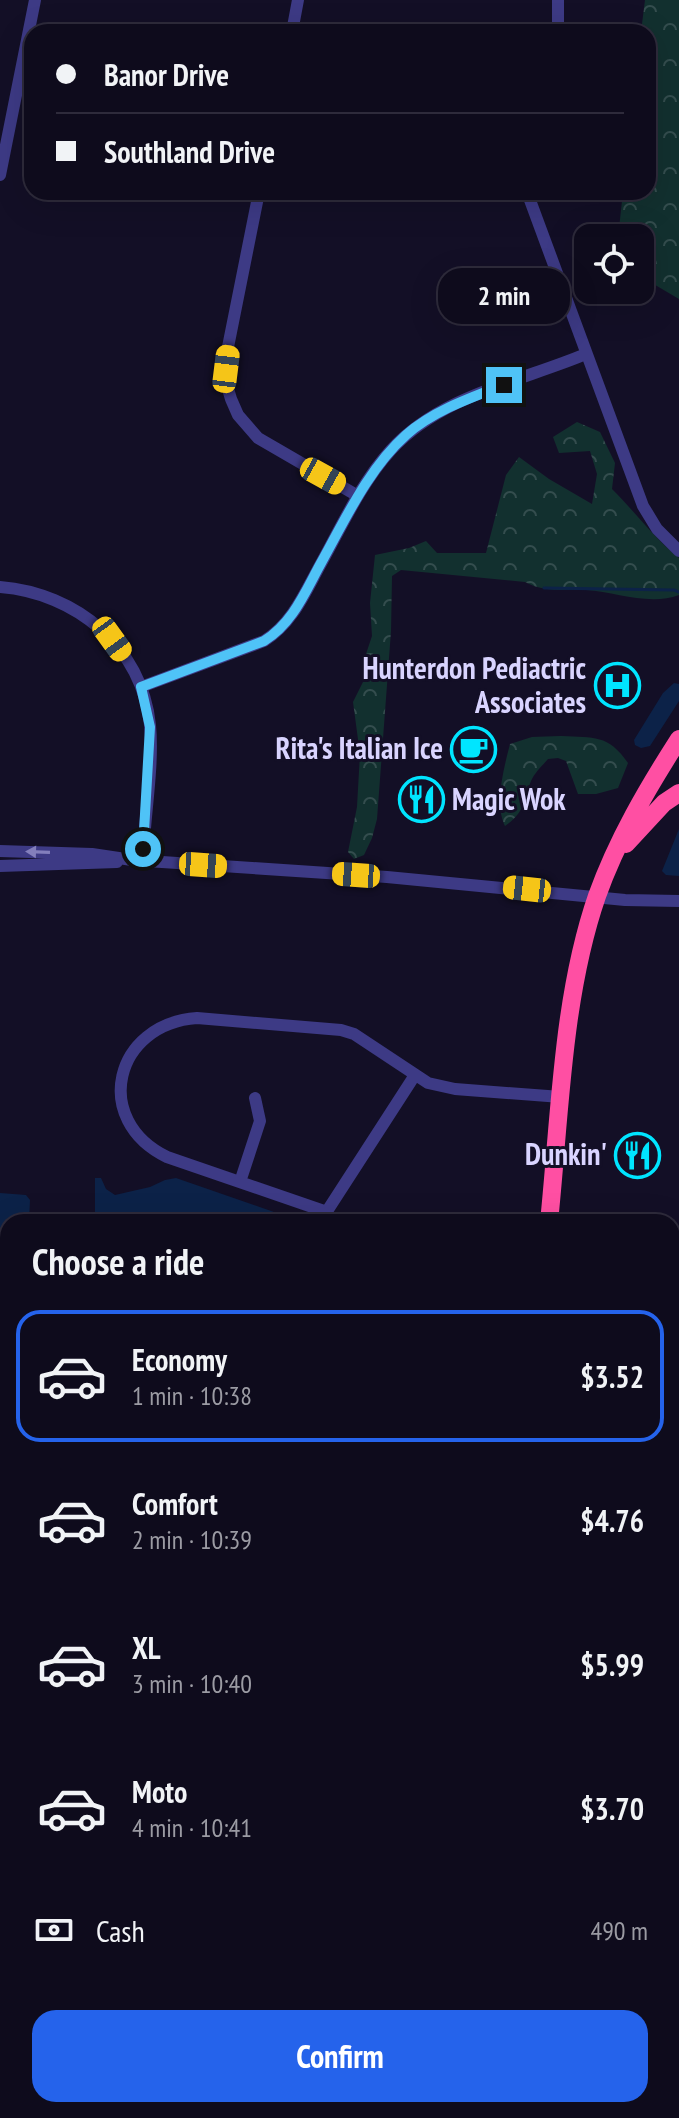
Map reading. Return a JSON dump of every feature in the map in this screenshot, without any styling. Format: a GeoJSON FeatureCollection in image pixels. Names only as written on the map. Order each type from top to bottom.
{"type":"FeatureCollection","features":[{"type":"Feature","properties":{"kind":"highway"},"geometry":{"type":"LineString","coordinates":[[550,1214],[573,993],[581,953],[597,897],[613,858],[647,787],[679,739]]}},
{"type":"Feature","properties":{"kind":"highway"},"geometry":{"type":"LineString","coordinates":[[613,858],[664,803],[679,793]]}},
{"type":"Feature","properties":{"kind":"street"},"geometry":{"type":"LineString","coordinates":[[30,24],[35,0]]}},
{"type":"Feature","properties":{"kind":"street"},"geometry":{"type":"LineString","coordinates":[[294,24],[298,0]]}},
{"type":"Feature","properties":{"kind":"street"},"geometry":{"type":"LineString","coordinates":[[558,0],[558,24]]}},
{"type":"Feature","properties":{"kind":"street"},"geometry":{"type":"LineString","coordinates":[[0,175],[24,55]]}},
{"type":"Feature","properties":{"kind":"street"},"geometry":{"type":"LineString","coordinates":[[257,200],[228,347],[226,382],[231,399],[238,415],[258,438],[358,496]]}},
{"type":"Feature","properties":{"kind":"street"},"geometry":{"type":"LineString","coordinates":[[530,200],[643,506],[657,529],[679,551]]}},
{"type":"Feature","properties":{"kind":"street"},"geometry":{"type":"LineString","coordinates":[[141,687],[264,641],[278,632],[297,607],[358,496],[389,452],[407,434],[438,413],[586,354]]}},
{"type":"Feature","properties":{"kind":"street"},"geometry":{"type":"LineString","coordinates":[[0,587],[46,596],[86,616],[112,639],[130,664],[141,687],[150,727],[137,860]]}},
{"type":"Feature","properties":{"kind":"street"},"geometry":{"type":"LineString","coordinates":[[0,851],[92,854],[137,860],[415,879],[597,897],[679,901]]}},
{"type":"Feature","properties":{"kind":"street"},"geometry":{"type":"LineString","coordinates":[[0,866],[91,865],[137,860]]}},
{"type":"Feature","properties":{"kind":"street"},"geometry":{"type":"LineString","coordinates":[[315,1214],[157,1152],[146,1144],[132,1126],[121,1099],[122,1075],[134,1048],[151,1031],[172,1022],[197,1018],[341,1030],[354,1034],[428,1083],[441,1087],[561,1097]]}},
{"type":"Feature","properties":{"kind":"street"},"geometry":{"type":"LineString","coordinates":[[324,1214],[415,1075]]}},
{"type":"Feature","properties":{"kind":"street"},"geometry":{"type":"LineString","coordinates":[[240,1182],[260,1121],[255,1098]]}},
{"type":"Feature","properties":{"kind":"green space"},"geometry":{"type":"Polygon","coordinates":[[[645,0],[679,0],[679,299],[654,284],[654,224],[620,224],[622,200],[656,200],[656,24],[642,24],[645,0]]]}},
{"type":"Feature","properties":{"kind":"green space"},"geometry":{"type":"Polygon","coordinates":[[[577,422],[600,432],[615,463],[612,489],[679,558],[679,595],[645,599],[586,590],[547,589],[525,582],[401,570],[392,576],[377,819],[364,855],[354,859],[348,852],[357,807],[360,754],[353,702],[364,680],[364,660],[372,636],[370,603],[375,555],[426,541],[437,553],[486,553],[506,475],[519,457],[592,504],[597,474],[590,451],[559,453],[553,437],[577,422]]]}},
{"type":"Feature","properties":{"kind":"green space"},"geometry":{"type":"Polygon","coordinates":[[[532,737],[599,739],[614,747],[628,763],[618,788],[596,794],[578,794],[566,761],[548,759],[533,778],[520,811],[505,826],[500,797],[510,744],[532,737]]]}},
{"type":"Feature","properties":{"kind":"water"},"geometry":{"type":"Polygon","coordinates":[[[674,683],[679,684],[679,701],[650,746],[641,748],[635,745],[634,740],[663,693],[674,683]]]}},
{"type":"Feature","properties":{"kind":"water"},"geometry":{"type":"Polygon","coordinates":[[[679,829],[679,876],[666,875],[662,871],[679,829]]]}},
{"type":"Feature","properties":{"kind":"water"},"geometry":{"type":"Polygon","coordinates":[[[95,1178],[101,1178],[106,1189],[115,1195],[176,1178],[275,1214],[95,1214],[95,1178]]]}},
{"type":"Feature","properties":{"kind":"water"},"geometry":{"type":"Polygon","coordinates":[[[0,1193],[26,1195],[30,1200],[29,1214],[0,1214],[0,1193]]]}},
{"type":"Feature","properties":{"kind":"waterway"},"geometry":{"type":"LineString","coordinates":[[544,588],[679,592]]}},
{"type":"Feature","properties":{"kind":"place","name":"Hunterdon Pediactric Associates"},"geometry":{"type":"Point","coordinates":[617,686]}},
{"type":"Feature","properties":{"kind":"place","name":"Rita's Italian Ice"},"geometry":{"type":"Point","coordinates":[474,749]}},
{"type":"Feature","properties":{"kind":"place","name":"Magic Wok"},"geometry":{"type":"Point","coordinates":[421,800]}},
{"type":"Feature","properties":{"kind":"place","name":"Dunkin'"},"geometry":{"type":"Point","coordinates":[638,1155]}},
{"type":"Feature","properties":{"kind":"route"},"geometry":{"type":"LineString","coordinates":[[143,849],[150,727],[141,687],[264,641],[278,632],[297,607],[358,496],[389,452],[407,434],[438,413],[504,385]]}}]}
